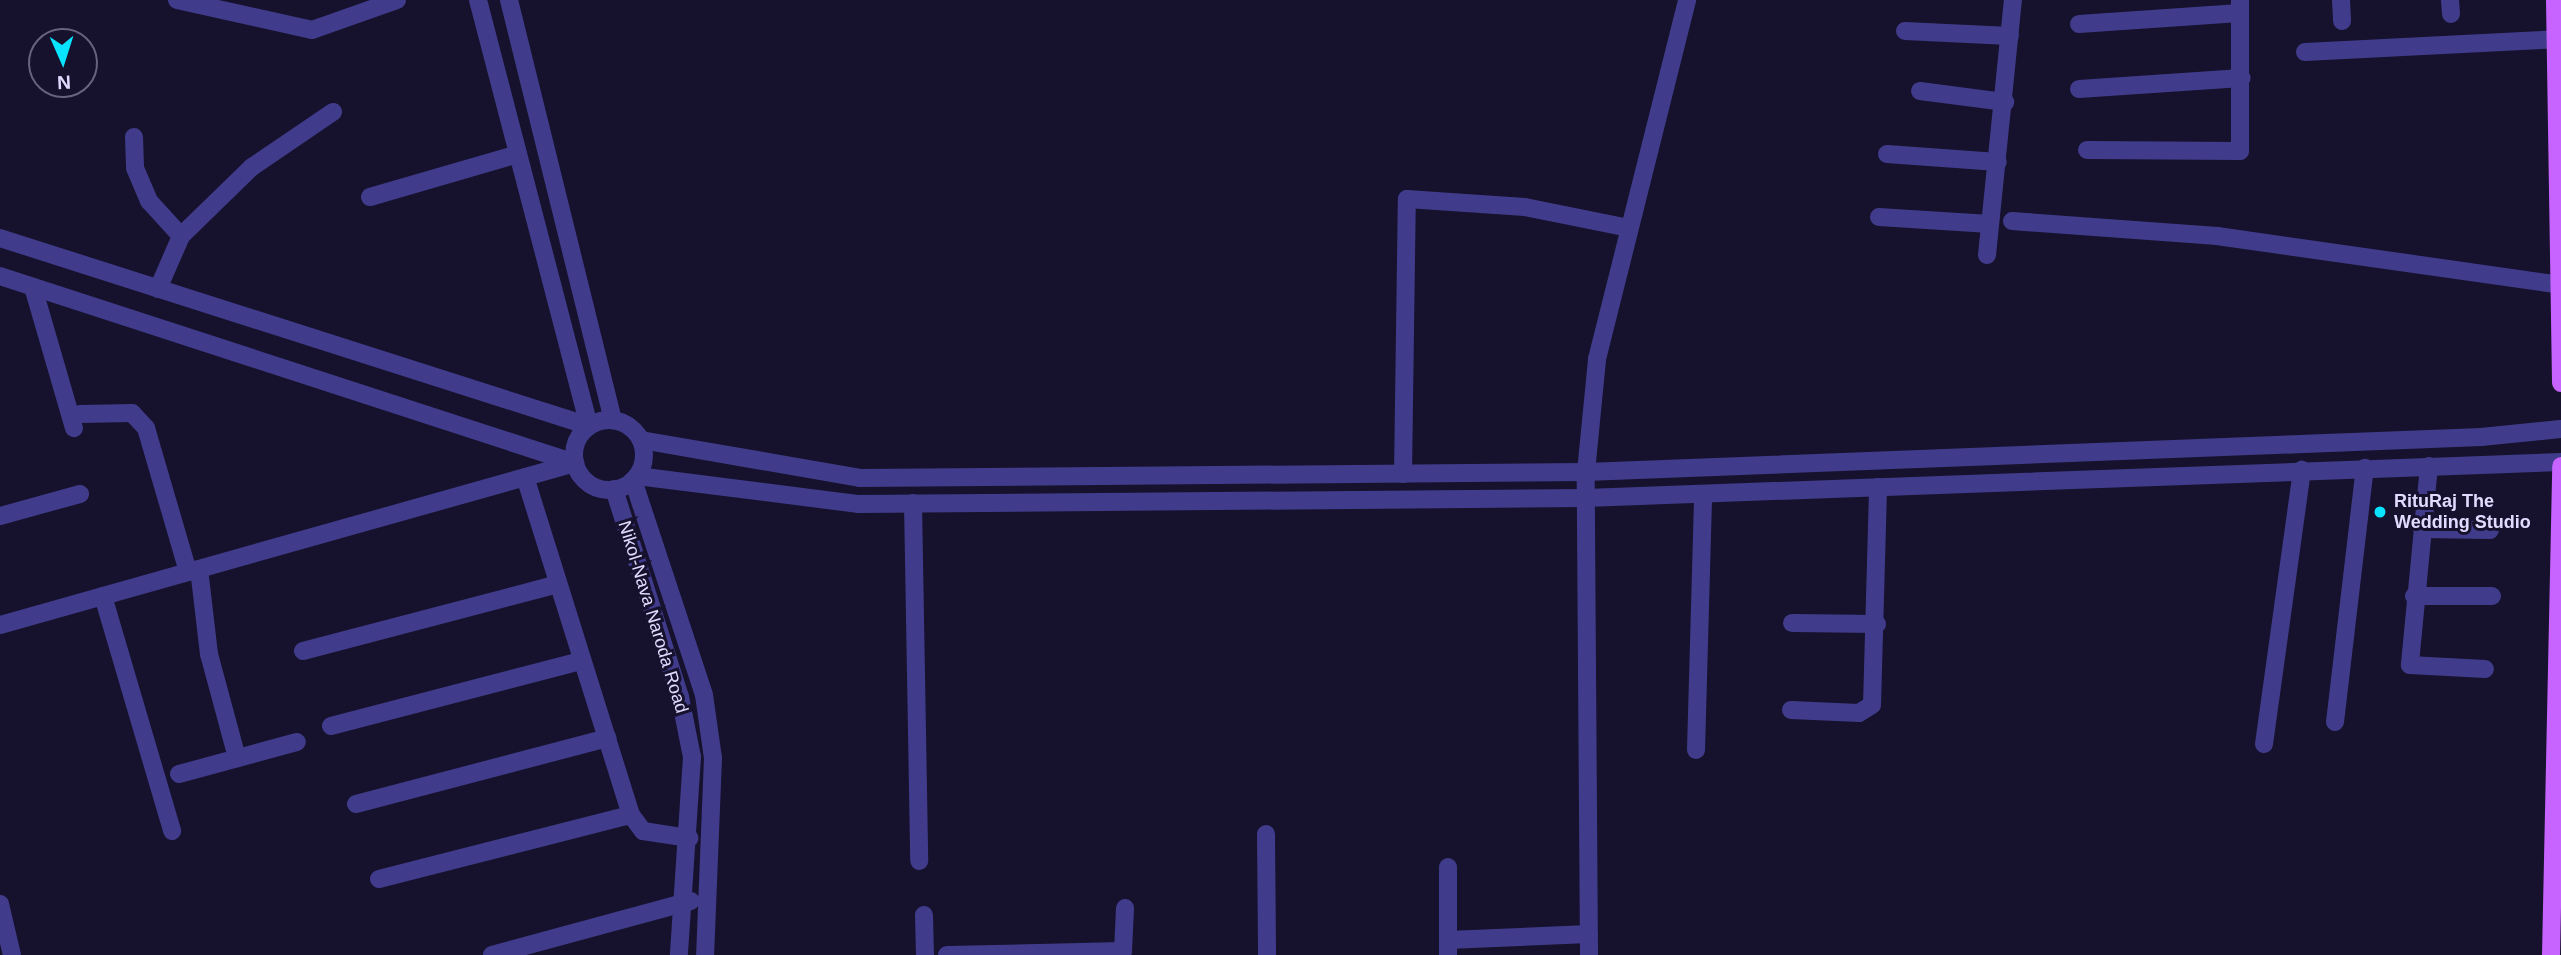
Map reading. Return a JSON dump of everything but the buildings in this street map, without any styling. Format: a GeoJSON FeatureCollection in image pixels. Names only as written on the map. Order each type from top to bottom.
{"type":"FeatureCollection","features":[{"type":"Feature","properties":{"kind":"main road"},"geometry":{"type":"LineString","coordinates":[[2555,0],[2561,383]]}},
{"type":"Feature","properties":{"kind":"main road"},"geometry":{"type":"LineString","coordinates":[[2551,955],[2561,464]]}},
{"type":"Feature","properties":{"kind":"street"},"geometry":{"type":"LineString","coordinates":[[177,0],[312,30],[390,1]]}},
{"type":"Feature","properties":{"kind":"street"},"geometry":{"type":"LineString","coordinates":[[478,0],[589,426],[575,446],[575,463],[588,483],[614,489],[635,478],[846,502],[913,503],[1586,498],[2302,470],[2561,464]]}},
{"type":"Feature","properties":{"kind":"street"},"geometry":{"type":"LineString","coordinates":[[509,0],[613,420],[641,440],[860,478],[1586,472],[2481,438],[2561,429]]}},
{"type":"Feature","properties":{"kind":"street"},"geometry":{"type":"LineString","coordinates":[[1589,955],[1586,472],[1597,359],[1687,0]]}},
{"type":"Feature","properties":{"kind":"street"},"geometry":{"type":"LineString","coordinates":[[1987,255],[2005,102],[2012,0]]}},
{"type":"Feature","properties":{"kind":"street"},"geometry":{"type":"LineString","coordinates":[[2342,0],[2342,21]]}},
{"type":"Feature","properties":{"kind":"street"},"geometry":{"type":"LineString","coordinates":[[2078,24],[2240,7],[2240,151],[2087,150]]}},
{"type":"Feature","properties":{"kind":"street"},"geometry":{"type":"LineString","coordinates":[[1905,31],[2010,36]]}},
{"type":"Feature","properties":{"kind":"street"},"geometry":{"type":"LineString","coordinates":[[2305,52],[2557,39]]}},
{"type":"Feature","properties":{"kind":"street"},"geometry":{"type":"LineString","coordinates":[[2079,89],[2242,78]]}},
{"type":"Feature","properties":{"kind":"street"},"geometry":{"type":"LineString","coordinates":[[1920,91],[2005,102]]}},
{"type":"Feature","properties":{"kind":"street"},"geometry":{"type":"LineString","coordinates":[[158,289],[181,236],[252,167],[333,112]]}},
{"type":"Feature","properties":{"kind":"street"},"geometry":{"type":"LineString","coordinates":[[134,137],[135,168],[149,201],[181,236]]}},
{"type":"Feature","properties":{"kind":"street"},"geometry":{"type":"LineString","coordinates":[[370,197],[518,154]]}},
{"type":"Feature","properties":{"kind":"street"},"geometry":{"type":"LineString","coordinates":[[1887,154],[1998,162]]}},
{"type":"Feature","properties":{"kind":"street"},"geometry":{"type":"LineString","coordinates":[[1403,474],[1408,199],[1525,207],[1629,229]]}},
{"type":"Feature","properties":{"kind":"street"},"geometry":{"type":"LineString","coordinates":[[1879,217],[1990,224]]}},
{"type":"Feature","properties":{"kind":"street"},"geometry":{"type":"LineString","coordinates":[[2012,221],[2217,236],[2561,285]]}},
{"type":"Feature","properties":{"kind":"street"},"geometry":{"type":"LineString","coordinates":[[0,238],[589,426],[613,420]]}},
{"type":"Feature","properties":{"kind":"street"},"geometry":{"type":"LineString","coordinates":[[0,276],[443,415],[575,463]]}},
{"type":"Feature","properties":{"kind":"street"},"geometry":{"type":"LineString","coordinates":[[33,288],[77,421],[132,413],[146,428],[194,571],[209,654],[237,758]]}},
{"type":"Feature","properties":{"kind":"street"},"geometry":{"type":"LineString","coordinates":[[641,440],[635,478],[704,695],[713,758],[705,955]]}},
{"type":"Feature","properties":{"kind":"street"},"geometry":{"type":"LineString","coordinates":[[0,625],[575,463]]}},
{"type":"Feature","properties":{"kind":"street"},"geometry":{"type":"LineString","coordinates":[[2429,466],[2414,596],[2410,665],[2485,669]]}},
{"type":"Feature","properties":{"kind":"street"},"geometry":{"type":"LineString","coordinates":[[2335,722],[2365,468]]}},
{"type":"Feature","properties":{"kind":"street"},"geometry":{"type":"LineString","coordinates":[[2264,744],[2302,470]]}},
{"type":"Feature","properties":{"kind":"street"},"geometry":{"type":"LineString","coordinates":[[525,477],[555,585],[631,815],[643,831],[689,838]]}},
{"type":"Feature","properties":{"kind":"street"},"geometry":{"type":"LineString","coordinates":[[1791,710],[1859,713],[1872,705],[1877,624],[1878,487]]}},
{"type":"Feature","properties":{"kind":"street","name":"Nikol-Nava Naroda Road"},"geometry":{"type":"LineString","coordinates":[[614,489],[680,697],[692,757],[689,838],[679,955]]}},
{"type":"Feature","properties":{"kind":"street"},"geometry":{"type":"LineString","coordinates":[[0,516],[80,494]]}},
{"type":"Feature","properties":{"kind":"street"},"geometry":{"type":"LineString","coordinates":[[1696,750],[1703,494]]}},
{"type":"Feature","properties":{"kind":"street"},"geometry":{"type":"LineString","coordinates":[[913,503],[919,861]]}},
{"type":"Feature","properties":{"kind":"street"},"geometry":{"type":"LineString","coordinates":[[2422,529],[2490,530]]}},
{"type":"Feature","properties":{"kind":"street"},"geometry":{"type":"LineString","coordinates":[[303,651],[555,585]]}},
{"type":"Feature","properties":{"kind":"street"},"geometry":{"type":"LineString","coordinates":[[103,596],[172,831]]}},
{"type":"Feature","properties":{"kind":"street"},"geometry":{"type":"LineString","coordinates":[[2414,596],[2492,596]]}},
{"type":"Feature","properties":{"kind":"street"},"geometry":{"type":"LineString","coordinates":[[1792,623],[1877,624]]}},
{"type":"Feature","properties":{"kind":"street"},"geometry":{"type":"LineString","coordinates":[[331,726],[580,661]]}},
{"type":"Feature","properties":{"kind":"street"},"geometry":{"type":"LineString","coordinates":[[356,804],[607,738]]}},
{"type":"Feature","properties":{"kind":"street"},"geometry":{"type":"LineString","coordinates":[[179,774],[297,742]]}},
{"type":"Feature","properties":{"kind":"street"},"geometry":{"type":"LineString","coordinates":[[379,879],[631,815]]}},
{"type":"Feature","properties":{"kind":"street"},"geometry":{"type":"LineString","coordinates":[[1265,834],[1267,955]]}},
{"type":"Feature","properties":{"kind":"street"},"geometry":{"type":"LineString","coordinates":[[1448,867],[1448,947],[1589,934]]}},
{"type":"Feature","properties":{"kind":"street"},"geometry":{"type":"LineString","coordinates":[[492,955],[709,896]]}},
{"type":"Feature","properties":{"kind":"street"},"geometry":{"type":"LineString","coordinates":[[0,904],[12,955]]}},
{"type":"Feature","properties":{"kind":"street"},"geometry":{"type":"LineString","coordinates":[[947,955],[1123,953],[1125,908]]}},
{"type":"Feature","properties":{"kind":"street"},"geometry":{"type":"LineString","coordinates":[[925,915],[925,955]]}},
{"type":"Feature","properties":{"kind":"place","name":"RituRaj The Wedding Studio"},"geometry":{"type":"Point","coordinates":[2380,512]}}]}
